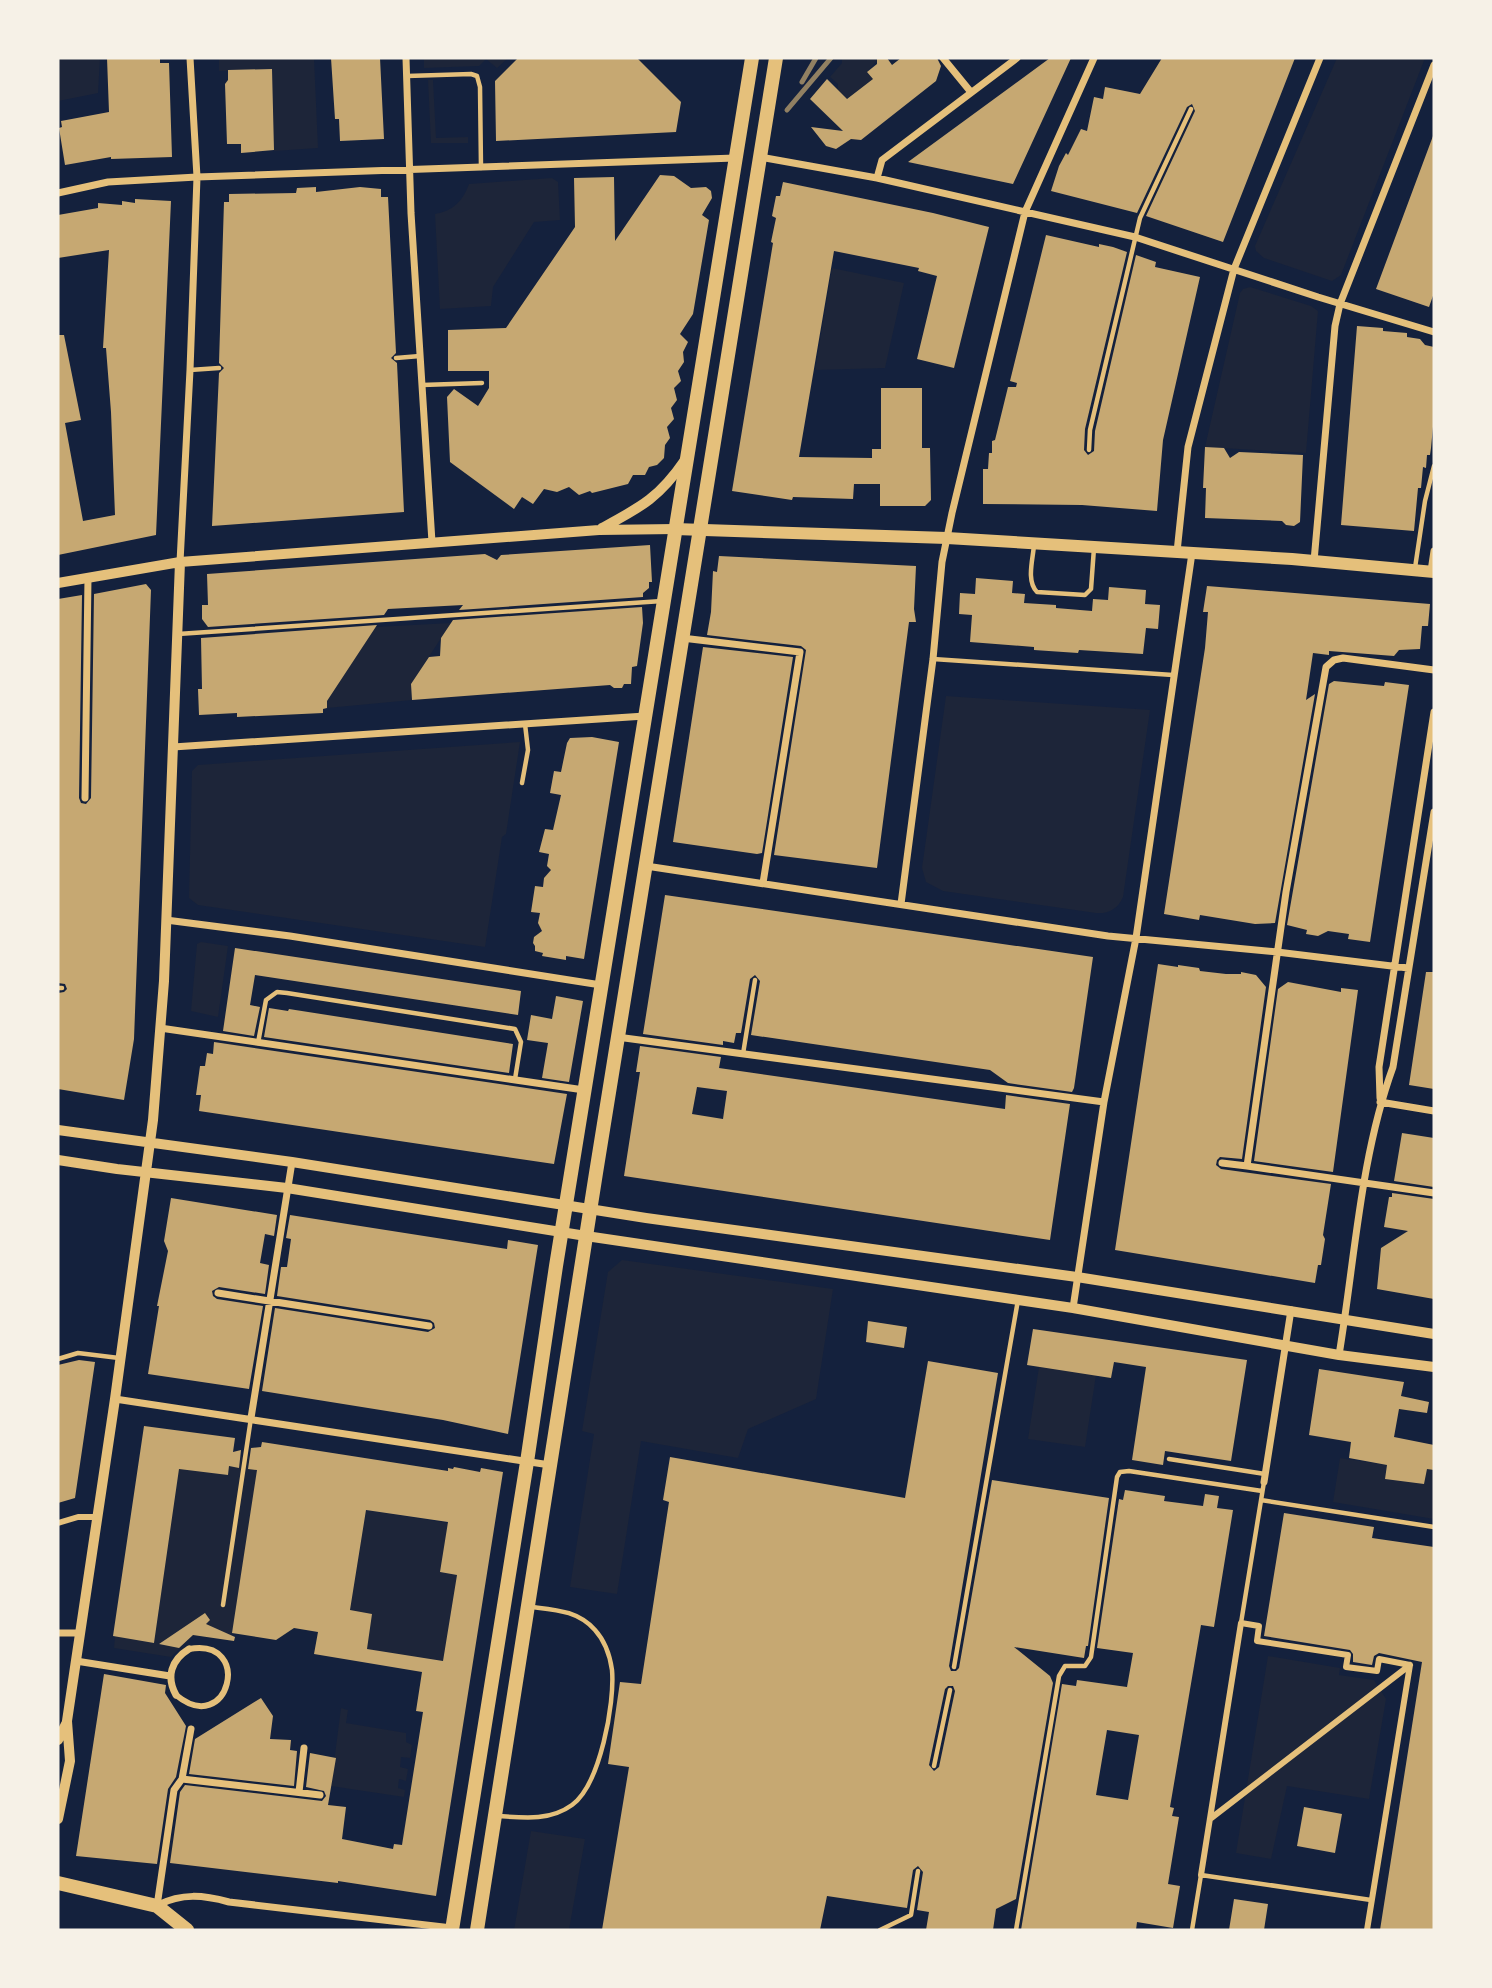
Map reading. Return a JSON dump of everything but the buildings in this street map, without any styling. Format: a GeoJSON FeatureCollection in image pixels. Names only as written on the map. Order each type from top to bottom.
{"type":"FeatureCollection","features":[{"type":"Feature","properties":{"kind":"main road"},"geometry":{"type":"LineString","coordinates":[[469,1930],[452,1929],[561,1232],[752,58]]}},
{"type":"Feature","properties":{"kind":"main road"},"geometry":{"type":"LineString","coordinates":[[477,1930],[590,1209],[776,58]]}},
{"type":"Feature","properties":{"kind":"main road"},"geometry":{"type":"LineString","coordinates":[[675,529],[947,538],[1433,571]]}},
{"type":"Feature","properties":{"kind":"main road"},"geometry":{"type":"LineString","coordinates":[[58,1883],[157,1906],[187,1930]]}},
{"type":"Feature","properties":{"kind":"street"},"geometry":{"type":"LineString","coordinates":[[58,1819],[70,1761],[67,1721],[150,1144],[160,1028],[197,177],[190,58]]}},
{"type":"Feature","properties":{"kind":"street"},"geometry":{"type":"LineString","coordinates":[[406,58],[432,542]]}},
{"type":"Feature","properties":{"kind":"street"},"geometry":{"type":"LineString","coordinates":[[943,58],[970,92]]}},
{"type":"Feature","properties":{"kind":"street"},"geometry":{"type":"LineString","coordinates":[[877,178],[882,160],[1017,58]]}},
{"type":"Feature","properties":{"kind":"street"},"geometry":{"type":"LineString","coordinates":[[901,904],[947,538],[1025,212],[1094,58]]}},
{"type":"Feature","properties":{"kind":"street"},"geometry":{"type":"LineString","coordinates":[[1177,552],[1188,447],[1234,269],[1320,58]]}},
{"type":"Feature","properties":{"kind":"street"},"geometry":{"type":"LineString","coordinates":[[1314,561],[1335,326],[1340,304],[1434,65]]}},
{"type":"Feature","properties":{"kind":"street"},"geometry":{"type":"LineString","coordinates":[[760,157],[877,178],[1135,237],[1434,332]]}},
{"type":"Feature","properties":{"kind":"street"},"geometry":{"type":"LineString","coordinates":[[58,193],[108,183],[197,177],[736,158]]}},
{"type":"Feature","properties":{"kind":"street"},"geometry":{"type":"LineString","coordinates":[[599,530],[639,508],[659,493],[687,458]]}},
{"type":"Feature","properties":{"kind":"street"},"geometry":{"type":"LineString","coordinates":[[58,583],[180,562],[599,530],[675,529]]}},
{"type":"Feature","properties":{"kind":"street"},"geometry":{"type":"LineString","coordinates":[[1433,571],[1434,551]]}},
{"type":"Feature","properties":{"kind":"street"},"geometry":{"type":"LineString","coordinates":[[1073,1308],[1104,1102],[1136,938],[1192,553]]}},
{"type":"Feature","properties":{"kind":"street"},"geometry":{"type":"LineString","coordinates":[[85,798],[88,578]]}},
{"type":"Feature","properties":{"kind":"street"},"geometry":{"type":"LineString","coordinates":[[682,638],[800,652],[763,883]]}},
{"type":"Feature","properties":{"kind":"street"},"geometry":{"type":"LineString","coordinates":[[1247,1166],[1286,892],[1326,667],[1334,660],[1343,658],[1434,670]]}},
{"type":"Feature","properties":{"kind":"street"},"geometry":{"type":"LineString","coordinates":[[1380,1102],[1379,1067],[1434,712]]}},
{"type":"Feature","properties":{"kind":"street"},"geometry":{"type":"LineString","coordinates":[[173,747],[645,716]]}},
{"type":"Feature","properties":{"kind":"street"},"geometry":{"type":"LineString","coordinates":[[1339,1355],[1365,1183],[1380,1102],[1393,1067],[1434,812]]}},
{"type":"Feature","properties":{"kind":"street"},"geometry":{"type":"LineString","coordinates":[[645,866],[1108,936],[1408,968]]}},
{"type":"Feature","properties":{"kind":"street"},"geometry":{"type":"LineString","coordinates":[[166,920],[290,936],[601,985]]}},
{"type":"Feature","properties":{"kind":"street"},"geometry":{"type":"LineString","coordinates":[[160,1028],[584,1090]]}},
{"type":"Feature","properties":{"kind":"street"},"geometry":{"type":"LineString","coordinates":[[618,1037],[1104,1102]]}},
{"type":"Feature","properties":{"kind":"street"},"geometry":{"type":"LineString","coordinates":[[1380,1102],[1434,1111]]}},
{"type":"Feature","properties":{"kind":"street"},"geometry":{"type":"LineString","coordinates":[[58,1130],[292,1162],[590,1209],[1077,1277],[1434,1334]]}},
{"type":"Feature","properties":{"kind":"street"},"geometry":{"type":"LineString","coordinates":[[58,1160],[287,1188],[586,1236],[1073,1308],[1339,1355],[1434,1367]]}},
{"type":"Feature","properties":{"kind":"street"},"geometry":{"type":"LineString","coordinates":[[251,1418],[292,1162]]}},
{"type":"Feature","properties":{"kind":"street"},"geometry":{"type":"LineString","coordinates":[[1222,1163],[1434,1193]]}},
{"type":"Feature","properties":{"kind":"street"},"geometry":{"type":"LineString","coordinates":[[218,1293],[429,1326]]}},
{"type":"Feature","properties":{"kind":"street"},"geometry":{"type":"LineString","coordinates":[[1264,1482],[1291,1310]]}},
{"type":"Feature","properties":{"kind":"street"},"geometry":{"type":"LineString","coordinates":[[115,1399],[550,1465]]}},
{"type":"Feature","properties":{"kind":"street"},"geometry":{"type":"LineString","coordinates":[[58,1523],[78,1517],[97,1517]]}},
{"type":"Feature","properties":{"kind":"street"},"geometry":{"type":"LineString","coordinates":[[1201,1875],[1241,1623],[1259,1626],[1257,1641],[1350,1657],[1346,1667],[1377,1671],[1377,1660],[1410,1665]]}},
{"type":"Feature","properties":{"kind":"street"},"geometry":{"type":"LineString","coordinates":[[58,1633],[80,1633]]}},
{"type":"Feature","properties":{"kind":"street"},"geometry":{"type":"LineString","coordinates":[[199,1647],[221,1657],[229,1673],[224,1694],[207,1706],[197,1707],[185,1703],[176,1695],[170,1676],[176,1660],[189,1650],[199,1647]]}},
{"type":"Feature","properties":{"kind":"street"},"geometry":{"type":"LineString","coordinates":[[76,1661],[170,1676]]}},
{"type":"Feature","properties":{"kind":"street"},"geometry":{"type":"LineString","coordinates":[[1210,1819],[1410,1665]]}},
{"type":"Feature","properties":{"kind":"street"},"geometry":{"type":"LineString","coordinates":[[1367,1930],[1410,1665]]}},
{"type":"Feature","properties":{"kind":"street"},"geometry":{"type":"LineString","coordinates":[[58,1740],[67,1721]]}},
{"type":"Feature","properties":{"kind":"street"},"geometry":{"type":"LineString","coordinates":[[157,1906],[174,1790],[182,1779],[191,1729]]}},
{"type":"Feature","properties":{"kind":"street"},"geometry":{"type":"LineString","coordinates":[[299,1792],[304,1748]]}},
{"type":"Feature","properties":{"kind":"street"},"geometry":{"type":"LineString","coordinates":[[182,1779],[320,1795]]}},
{"type":"Feature","properties":{"kind":"street"},"geometry":{"type":"LineString","coordinates":[[1371,1838],[1381,1839]]}},
{"type":"Feature","properties":{"kind":"street"},"geometry":{"type":"LineString","coordinates":[[157,1906],[182,1896],[199,1895],[229,1902],[452,1929]]}},
{"type":"Feature","properties":{"kind":"lane"},"geometry":{"type":"LineString","coordinates":[[407,76],[477,76],[480,87],[481,168]]}},
{"type":"Feature","properties":{"kind":"lane"},"geometry":{"type":"LineString","coordinates":[[1089,450],[1090,430],[1140,218],[1191,109]]}},
{"type":"Feature","properties":{"kind":"lane"},"geometry":{"type":"LineString","coordinates":[[396,358],[420,356]]}},
{"type":"Feature","properties":{"kind":"lane"},"geometry":{"type":"LineString","coordinates":[[190,370],[219,368]]}},
{"type":"Feature","properties":{"kind":"lane"},"geometry":{"type":"LineString","coordinates":[[422,386],[482,383]]}},
{"type":"Feature","properties":{"kind":"lane"},"geometry":{"type":"LineString","coordinates":[[1415,569],[1425,501],[1434,466]]}},
{"type":"Feature","properties":{"kind":"lane"},"geometry":{"type":"LineString","coordinates":[[1034,543],[1031,580],[1037,592],[1085,595],[1091,589],[1094,547]]}},
{"type":"Feature","properties":{"kind":"lane"},"geometry":{"type":"LineString","coordinates":[[177,634],[663,601]]}},
{"type":"Feature","properties":{"kind":"lane"},"geometry":{"type":"LineString","coordinates":[[933,659],[1173,675]]}},
{"type":"Feature","properties":{"kind":"lane"},"geometry":{"type":"LineString","coordinates":[[522,783],[528,750],[525,724]]}},
{"type":"Feature","properties":{"kind":"lane"},"geometry":{"type":"LineString","coordinates":[[743,1054],[755,980]]}},
{"type":"Feature","properties":{"kind":"lane"},"geometry":{"type":"LineString","coordinates":[[258,1043],[266,999],[277,992],[286,993],[515,1029],[521,1042],[515,1080]]}},
{"type":"Feature","properties":{"kind":"lane"},"geometry":{"type":"LineString","coordinates":[[954,1667],[1018,1300]]}},
{"type":"Feature","properties":{"kind":"lane"},"geometry":{"type":"LineString","coordinates":[[58,1359],[78,1353],[120,1359]]}},
{"type":"Feature","properties":{"kind":"lane"},"geometry":{"type":"LineString","coordinates":[[223,1605],[251,1418]]}},
{"type":"Feature","properties":{"kind":"lane"},"geometry":{"type":"LineString","coordinates":[[1169,1460],[1264,1482]]}},
{"type":"Feature","properties":{"kind":"lane"},"geometry":{"type":"LineString","coordinates":[[1016,1930],[1059,1676],[1065,1666],[1085,1666],[1091,1657],[1117,1477],[1120,1472],[1129,1471],[1264,1482]]}},
{"type":"Feature","properties":{"kind":"lane"},"geometry":{"type":"LineString","coordinates":[[1241,1623],[1264,1482]]}},
{"type":"Feature","properties":{"kind":"lane"},"geometry":{"type":"LineString","coordinates":[[1261,1500],[1434,1527]]}},
{"type":"Feature","properties":{"kind":"lane"},"geometry":{"type":"LineString","coordinates":[[496,1816],[542,1817],[572,1805],[584,1793],[595,1772],[610,1706],[612,1670],[609,1655],[597,1632],[572,1612],[528,1606]]}},
{"type":"Feature","properties":{"kind":"lane"},"geometry":{"type":"LineString","coordinates":[[934,1766],[950,1690]]}},
{"type":"Feature","properties":{"kind":"lane"},"geometry":{"type":"LineString","coordinates":[[880,1930],[911,1915],[918,1871]]}},
{"type":"Feature","properties":{"kind":"lane"},"geometry":{"type":"LineString","coordinates":[[1192,1930],[1201,1875],[1371,1900]]}},
{"type":"Feature","properties":{"kind":"shaded area"},"geometry":{"type":"Polygon","coordinates":[[[58,58],[100,58],[98,93],[58,101],[58,58]]]}},
{"type":"Feature","properties":{"kind":"shaded area"},"geometry":{"type":"Polygon","coordinates":[[[219,58],[314,58],[318,148],[274,151],[272,69],[219,71],[219,58]]]}},
{"type":"Feature","properties":{"kind":"shaded area"},"geometry":{"type":"Polygon","coordinates":[[[424,58],[508,58],[497,68],[486,59],[479,66],[424,68],[424,58]]]}},
{"type":"Feature","properties":{"kind":"shaded area"},"geometry":{"type":"Polygon","coordinates":[[[842,58],[879,58],[867,72],[873,79],[837,106],[838,84],[830,77],[842,63],[842,58]]]}},
{"type":"Feature","properties":{"kind":"shaded area"},"geometry":{"type":"Polygon","coordinates":[[[1337,58],[1425,58],[1341,275],[1332,281],[1264,258],[1256,251],[1255,246],[1337,58]]]}},
{"type":"Feature","properties":{"kind":"shaded area"},"geometry":{"type":"Polygon","coordinates":[[[428,80],[433,80],[436,138],[468,137],[468,143],[431,143],[428,80]]]}},
{"type":"Feature","properties":{"kind":"shaded area"},"geometry":{"type":"Polygon","coordinates":[[[552,178],[558,182],[560,220],[534,222],[493,287],[491,306],[440,309],[435,214],[456,204],[469,184],[552,178]]]}},
{"type":"Feature","properties":{"kind":"shaded area"},"geometry":{"type":"Polygon","coordinates":[[[832,268],[904,283],[885,368],[815,370],[832,268]]]}},
{"type":"Feature","properties":{"kind":"shaded area"},"geometry":{"type":"Polygon","coordinates":[[[1250,287],[1311,306],[1318,311],[1306,453],[1205,447],[1240,293],[1250,287]]]}},
{"type":"Feature","properties":{"kind":"shaded area"},"geometry":{"type":"Polygon","coordinates":[[[451,623],[411,684],[412,700],[327,708],[327,701],[375,627],[451,623]]]}},
{"type":"Feature","properties":{"kind":"shaded area"},"geometry":{"type":"Polygon","coordinates":[[[946,696],[1150,710],[1123,897],[1115,908],[1105,913],[1096,913],[943,891],[926,882],[922,868],[946,696]]]}},
{"type":"Feature","properties":{"kind":"shaded area"},"geometry":{"type":"Polygon","coordinates":[[[520,742],[485,947],[198,905],[189,898],[192,771],[198,765],[520,742]]]}},
{"type":"Feature","properties":{"kind":"shaded area"},"geometry":{"type":"Polygon","coordinates":[[[201,942],[228,946],[218,1017],[191,1011],[197,944],[201,942]]]}},
{"type":"Feature","properties":{"kind":"shaded area"},"geometry":{"type":"Polygon","coordinates":[[[622,1260],[833,1289],[816,1399],[748,1429],[738,1458],[641,1441],[617,1594],[570,1587],[594,1434],[582,1431],[608,1272],[622,1260]]]}},
{"type":"Feature","properties":{"kind":"shaded area"},"geometry":{"type":"Polygon","coordinates":[[[1039,1367],[1096,1375],[1085,1447],[1028,1439],[1039,1367]]]}},
{"type":"Feature","properties":{"kind":"shaded area"},"geometry":{"type":"Polygon","coordinates":[[[239,1456],[254,1458],[258,1468],[232,1633],[226,1639],[193,1635],[171,1657],[114,1648],[115,1636],[154,1643],[179,1469],[228,1475],[229,1466],[237,1467],[239,1456]]]}},
{"type":"Feature","properties":{"kind":"shaded area"},"geometry":{"type":"Polygon","coordinates":[[[1340,1458],[1387,1465],[1385,1479],[1424,1484],[1427,1469],[1434,1470],[1434,1519],[1333,1502],[1340,1458]]]}},
{"type":"Feature","properties":{"kind":"shaded area"},"geometry":{"type":"Polygon","coordinates":[[[366,1510],[448,1523],[440,1572],[457,1575],[443,1661],[367,1649],[371,1614],[350,1610],[366,1510]]]}},
{"type":"Feature","properties":{"kind":"shaded area"},"geometry":{"type":"Polygon","coordinates":[[[1268,1656],[1340,1668],[1339,1675],[1374,1680],[1386,1699],[1369,1799],[1287,1786],[1271,1859],[1236,1853],[1268,1656]]]}},
{"type":"Feature","properties":{"kind":"shaded area"},"geometry":{"type":"Polygon","coordinates":[[[341,1708],[348,1710],[346,1723],[406,1733],[406,1742],[412,1745],[410,1758],[401,1757],[400,1767],[408,1769],[406,1781],[399,1779],[398,1788],[405,1790],[404,1797],[331,1786],[341,1708]]]}},
{"type":"Feature","properties":{"kind":"shaded area"},"geometry":{"type":"Polygon","coordinates":[[[531,1831],[585,1839],[569,1930],[514,1930],[531,1831]]]}},
{"type":"Feature","properties":{"kind":"railway"},"geometry":{"type":"LineString","coordinates":[[802,82],[816,58]]}},
{"type":"Feature","properties":{"kind":"railway"},"geometry":{"type":"LineString","coordinates":[[787,110],[831,58]]}}]}
